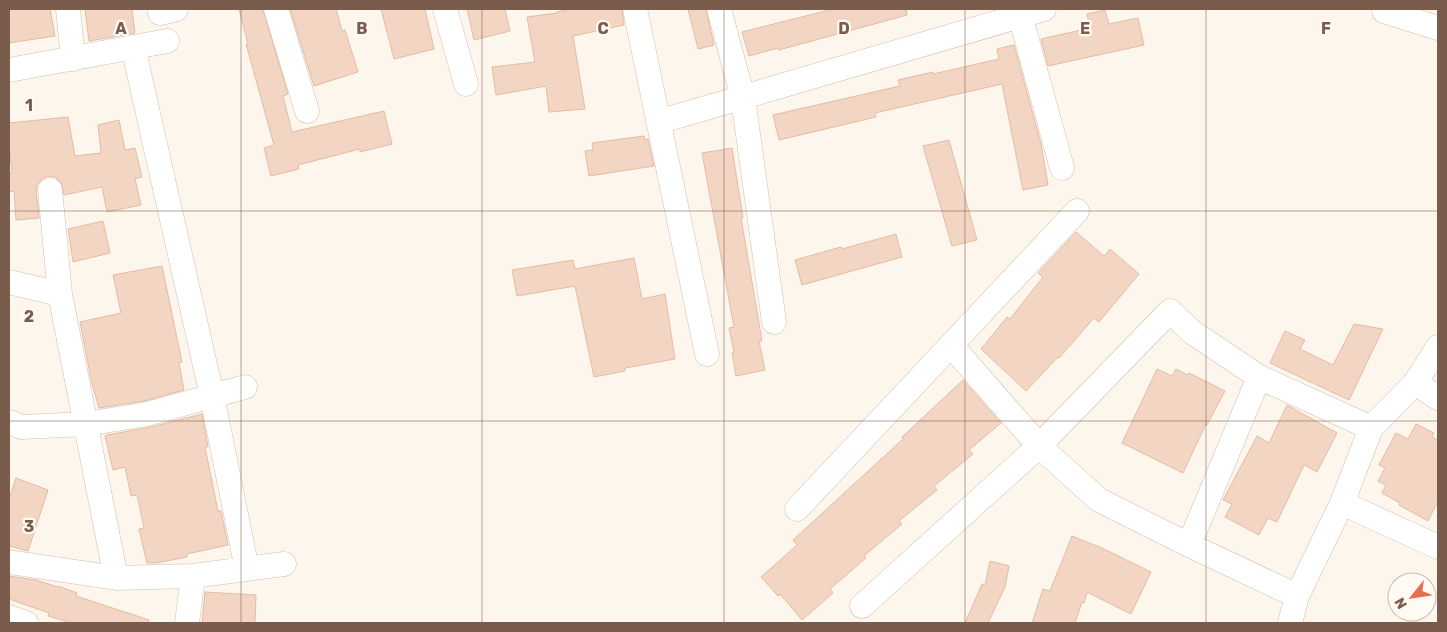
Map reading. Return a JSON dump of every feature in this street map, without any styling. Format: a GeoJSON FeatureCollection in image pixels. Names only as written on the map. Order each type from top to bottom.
{"type":"FeatureCollection","features":[{"type":"Feature","properties":{"kind":"street"},"geometry":{"type":"LineString","coordinates":[[68,9],[72,59]]}},
{"type":"Feature","properties":{"kind":"street"},"geometry":{"type":"LineString","coordinates":[[276,9],[307,111]]}},
{"type":"Feature","properties":{"kind":"street"},"geometry":{"type":"LineString","coordinates":[[445,9],[466,84]]}},
{"type":"Feature","properties":{"kind":"street"},"geometry":{"type":"LineString","coordinates":[[635,9],[707,354]]}},
{"type":"Feature","properties":{"kind":"street"},"geometry":{"type":"LineString","coordinates":[[719,9],[743,98],[774,322]]}},
{"type":"Feature","properties":{"kind":"street"},"geometry":{"type":"LineString","coordinates":[[658,122],[1044,9]]}},
{"type":"Feature","properties":{"kind":"street"},"geometry":{"type":"LineString","coordinates":[[1384,9],[1384,11],[1438,28]]}},
{"type":"Feature","properties":{"kind":"street"},"geometry":{"type":"LineString","coordinates":[[1020,15],[1062,168]]}},
{"type":"Feature","properties":{"kind":"street"},"geometry":{"type":"LineString","coordinates":[[9,70],[167,40]]}},
{"type":"Feature","properties":{"kind":"street"},"geometry":{"type":"LineString","coordinates":[[133,47],[212,396],[247,569]]}},
{"type":"Feature","properties":{"kind":"street"},"geometry":{"type":"LineString","coordinates":[[50,190],[60,294],[116,578]]}},
{"type":"Feature","properties":{"kind":"street"},"geometry":{"type":"LineString","coordinates":[[797,509],[1077,210]]}},
{"type":"Feature","properties":{"kind":"street"},"geometry":{"type":"LineString","coordinates":[[9,282],[60,294]]}},
{"type":"Feature","properties":{"kind":"street"},"geometry":{"type":"LineString","coordinates":[[862,606],[1039,446],[1170,311],[1192,332],[1259,378],[1371,428]]}},
{"type":"Feature","properties":{"kind":"street"},"geometry":{"type":"LineString","coordinates":[[951,345],[1039,446],[1099,500],[1297,596]]}},
{"type":"Feature","properties":{"kind":"street"},"geometry":{"type":"LineString","coordinates":[[1290,623],[1297,596],[1342,503],[1371,428],[1415,383],[1438,347]]}},
{"type":"Feature","properties":{"kind":"street"},"geometry":{"type":"LineString","coordinates":[[1189,545],[1259,378]]}},
{"type":"Feature","properties":{"kind":"street"},"geometry":{"type":"LineString","coordinates":[[1415,383],[1438,398]]}},
{"type":"Feature","properties":{"kind":"street"},"geometry":{"type":"LineString","coordinates":[[9,422],[22,426],[86,424],[147,414],[245,387]]}},
{"type":"Feature","properties":{"kind":"street"},"geometry":{"type":"LineString","coordinates":[[1342,503],[1438,547]]}},
{"type":"Feature","properties":{"kind":"street"},"geometry":{"type":"LineString","coordinates":[[9,562],[116,578],[193,576],[284,564]]}},
{"type":"Feature","properties":{"kind":"street"},"geometry":{"type":"LineString","coordinates":[[187,623],[193,576]]}},
{"type":"Feature","properties":{"kind":"street"},"geometry":{"type":"LineString","coordinates":[[9,617],[26,623]]}},
{"type":"Feature","properties":{"kind":"building"},"geometry":{"type":"Polygon","coordinates":[[[9,9],[50,9],[55,36],[9,43],[9,9]]]}},
{"type":"Feature","properties":{"kind":"building"},"geometry":{"type":"Polygon","coordinates":[[[85,9],[132,9],[135,33],[89,41],[85,9]]]}},
{"type":"Feature","properties":{"kind":"building"},"geometry":{"type":"Polygon","coordinates":[[[239,9],[263,9],[288,94],[283,96],[292,132],[384,111],[392,144],[360,152],[360,149],[298,165],[299,169],[271,176],[264,148],[274,145],[246,44],[248,44],[239,9]]]}},
{"type":"Feature","properties":{"kind":"building"},"geometry":{"type":"Polygon","coordinates":[[[290,9],[336,9],[342,31],[345,30],[358,72],[314,86],[290,9]]]}},
{"type":"Feature","properties":{"kind":"building"},"geometry":{"type":"Polygon","coordinates":[[[381,9],[425,9],[434,49],[394,59],[381,9]]]}},
{"type":"Feature","properties":{"kind":"building"},"geometry":{"type":"Polygon","coordinates":[[[467,9],[505,9],[510,31],[474,40],[467,9]]]}},
{"type":"Feature","properties":{"kind":"building"},"geometry":{"type":"Polygon","coordinates":[[[570,9],[622,9],[624,25],[573,36],[585,109],[549,112],[546,86],[496,95],[492,67],[535,62],[527,17],[557,13],[570,9]]]}},
{"type":"Feature","properties":{"kind":"building"},"geometry":{"type":"Polygon","coordinates":[[[688,9],[706,9],[714,45],[698,49],[688,9]]]}},
{"type":"Feature","properties":{"kind":"building"},"geometry":{"type":"Polygon","coordinates":[[[833,9],[906,9],[907,15],[779,50],[778,48],[749,56],[742,32],[833,9]]]}},
{"type":"Feature","properties":{"kind":"building"},"geometry":{"type":"Polygon","coordinates":[[[1105,10],[1109,24],[1138,18],[1144,45],[1048,66],[1041,39],[1090,28],[1087,14],[1105,10]]]}},
{"type":"Feature","properties":{"kind":"building"},"geometry":{"type":"Polygon","coordinates":[[[1014,45],[1041,144],[1048,185],[1023,190],[1002,84],[875,113],[876,117],[779,140],[773,115],[900,86],[898,80],[999,59],[997,49],[1014,45]]]}},
{"type":"Feature","properties":{"kind":"building"},"geometry":{"type":"Polygon","coordinates":[[[68,117],[75,156],[101,153],[98,125],[119,120],[125,150],[135,148],[142,177],[135,179],[141,205],[107,212],[102,187],[64,195],[61,182],[55,177],[48,176],[37,185],[39,218],[16,220],[14,191],[9,192],[9,174],[12,173],[9,123],[68,117]]]}},
{"type":"Feature","properties":{"kind":"building"},"geometry":{"type":"Polygon","coordinates":[[[644,136],[645,140],[648,139],[654,166],[589,176],[585,151],[593,150],[592,143],[644,136]]]}},
{"type":"Feature","properties":{"kind":"building"},"geometry":{"type":"Polygon","coordinates":[[[949,140],[977,240],[952,246],[923,146],[949,140]]]}},
{"type":"Feature","properties":{"kind":"building"},"geometry":{"type":"Polygon","coordinates":[[[732,148],[743,218],[741,218],[762,341],[759,341],[765,370],[736,376],[729,328],[734,327],[702,153],[732,148]]]}},
{"type":"Feature","properties":{"kind":"building"},"geometry":{"type":"Polygon","coordinates":[[[103,221],[110,253],[73,262],[68,229],[103,221]]]}},
{"type":"Feature","properties":{"kind":"building"},"geometry":{"type":"Polygon","coordinates":[[[1076,232],[1104,256],[1110,249],[1139,274],[1099,322],[1094,318],[1059,358],[1026,391],[981,349],[1007,317],[1010,319],[1043,277],[1038,273],[1076,232]]]}},
{"type":"Feature","properties":{"kind":"building"},"geometry":{"type":"Polygon","coordinates":[[[896,234],[902,257],[802,285],[795,260],[896,234]]]}},
{"type":"Feature","properties":{"kind":"building"},"geometry":{"type":"Polygon","coordinates":[[[634,258],[642,299],[665,294],[675,359],[625,368],[625,371],[594,377],[575,286],[517,296],[512,270],[573,260],[575,269],[634,258]]]}},
{"type":"Feature","properties":{"kind":"building"},"geometry":{"type":"Polygon","coordinates":[[[162,266],[182,362],[179,363],[184,390],[144,401],[99,408],[92,384],[80,322],[121,313],[113,275],[162,266]]]}},
{"type":"Feature","properties":{"kind":"building"},"geometry":{"type":"Polygon","coordinates":[[[1354,324],[1383,329],[1349,400],[1270,363],[1285,331],[1305,340],[1300,349],[1333,365],[1354,324]]]}},
{"type":"Feature","properties":{"kind":"building"},"geometry":{"type":"Polygon","coordinates":[[[1157,369],[1172,376],[1176,369],[1188,375],[1189,373],[1225,391],[1206,424],[1183,473],[1122,443],[1157,369]]]}},
{"type":"Feature","properties":{"kind":"building"},"geometry":{"type":"Polygon","coordinates":[[[963,380],[1001,423],[969,450],[973,454],[934,486],[937,490],[899,521],[902,524],[864,556],[866,558],[830,589],[833,593],[802,620],[780,594],[778,596],[761,577],[797,545],[793,540],[903,439],[902,437],[963,380]]]}},
{"type":"Feature","properties":{"kind":"building"},"geometry":{"type":"Polygon","coordinates":[[[1287,405],[1337,433],[1317,472],[1304,465],[1277,522],[1268,518],[1259,535],[1225,517],[1232,504],[1223,500],[1257,436],[1269,443],[1287,405]]]}},
{"type":"Feature","properties":{"kind":"building"},"geometry":{"type":"Polygon","coordinates":[[[202,414],[208,447],[205,447],[218,511],[221,511],[228,545],[187,554],[187,557],[147,563],[139,529],[144,528],[137,495],[131,496],[125,467],[113,470],[105,436],[202,414]]]}},
{"type":"Feature","properties":{"kind":"building"},"geometry":{"type":"Polygon","coordinates":[[[1416,424],[1434,433],[1432,437],[1438,440],[1438,501],[1428,521],[1382,493],[1386,485],[1378,481],[1385,468],[1379,465],[1396,433],[1408,439],[1416,424]]]}},
{"type":"Feature","properties":{"kind":"building"},"geometry":{"type":"Polygon","coordinates":[[[16,478],[48,490],[28,551],[9,546],[9,499],[16,478]]]}},
{"type":"Feature","properties":{"kind":"building"},"geometry":{"type":"Polygon","coordinates":[[[1072,536],[1102,548],[1151,572],[1131,614],[1087,592],[1075,623],[1032,623],[1043,589],[1050,591],[1072,536]]]}},
{"type":"Feature","properties":{"kind":"building"},"geometry":{"type":"Polygon","coordinates":[[[990,561],[1009,566],[1005,587],[988,623],[965,623],[982,584],[985,585],[990,561]]]}},
{"type":"Feature","properties":{"kind":"building"},"geometry":{"type":"Polygon","coordinates":[[[9,576],[58,586],[77,593],[76,596],[149,620],[148,623],[71,623],[48,616],[49,613],[9,599],[9,576]]]}},
{"type":"Feature","properties":{"kind":"building"},"geometry":{"type":"Polygon","coordinates":[[[205,592],[256,595],[255,623],[202,623],[205,592]]]}}]}
